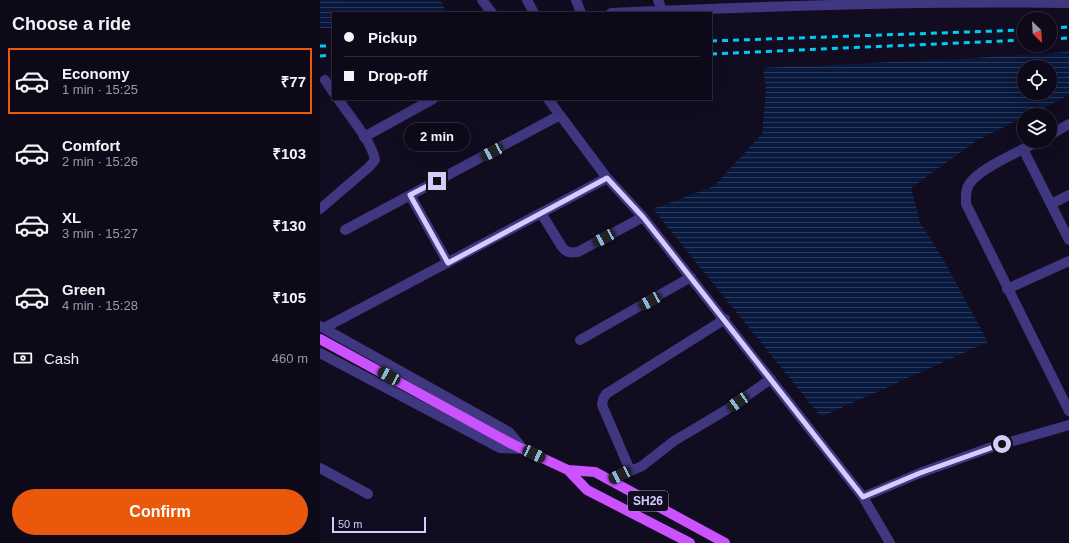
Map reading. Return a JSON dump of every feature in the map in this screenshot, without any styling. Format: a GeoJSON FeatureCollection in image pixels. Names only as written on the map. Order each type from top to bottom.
{"type":"FeatureCollection","features":[{"type":"Feature","properties":{"kind":"main road","name":"SH26"},"geometry":{"type":"LineString","coordinates":[[320,339],[512,444],[568,470],[595,472],[725,543]]}},
{"type":"Feature","properties":{"kind":"main road","name":"SH26"},"geometry":{"type":"LineString","coordinates":[[568,470],[587,490],[690,543]]}},
{"type":"Feature","properties":{"kind":"street"},"geometry":{"type":"LineString","coordinates":[[482,0],[491,12]]}},
{"type":"Feature","properties":{"kind":"street"},"geometry":{"type":"LineString","coordinates":[[527,0],[533,12]]}},
{"type":"Feature","properties":{"kind":"street"},"geometry":{"type":"LineString","coordinates":[[576,0],[581,12]]}},
{"type":"Feature","properties":{"kind":"street"},"geometry":{"type":"LineString","coordinates":[[658,0],[662,12],[800,2],[1008,1],[1069,3]]}},
{"type":"Feature","properties":{"kind":"street"},"geometry":{"type":"LineString","coordinates":[[325,80],[332,90]]}},
{"type":"Feature","properties":{"kind":"street"},"geometry":{"type":"LineString","coordinates":[[320,209],[369,167],[375,160],[374,153],[339,100]]}},
{"type":"Feature","properties":{"kind":"street"},"geometry":{"type":"LineString","coordinates":[[364,137],[431,100]]}},
{"type":"Feature","properties":{"kind":"street"},"geometry":{"type":"LineString","coordinates":[[549,100],[607,178],[643,217],[863,497],[890,543]]}},
{"type":"Feature","properties":{"kind":"street"},"geometry":{"type":"LineString","coordinates":[[344,230],[560,115]]}},
{"type":"Feature","properties":{"kind":"street"},"geometry":{"type":"LineString","coordinates":[[1057,131],[1069,124]]}},
{"type":"Feature","properties":{"kind":"street"},"geometry":{"type":"LineString","coordinates":[[1069,240],[1024,149],[977,174],[969,184],[966,193],[966,204],[1069,411]]}},
{"type":"Feature","properties":{"kind":"street"},"geometry":{"type":"LineString","coordinates":[[322,327],[448,263],[607,178]]}},
{"type":"Feature","properties":{"kind":"street"},"geometry":{"type":"LineString","coordinates":[[410,195],[448,263]]}},
{"type":"Feature","properties":{"kind":"street"},"geometry":{"type":"LineString","coordinates":[[1051,204],[1069,195]]}},
{"type":"Feature","properties":{"kind":"street"},"geometry":{"type":"LineString","coordinates":[[541,213],[562,247],[566,252],[570,253],[578,252],[643,217]]}},
{"type":"Feature","properties":{"kind":"street"},"geometry":{"type":"LineString","coordinates":[[1008,289],[1069,261]]}},
{"type":"Feature","properties":{"kind":"street"},"geometry":{"type":"LineString","coordinates":[[580,340],[691,277]]}},
{"type":"Feature","properties":{"kind":"street"},"geometry":{"type":"LineString","coordinates":[[630,470],[602,405],[606,394],[725,320]]}},
{"type":"Feature","properties":{"kind":"street"},"geometry":{"type":"LineString","coordinates":[[322,327],[509,432],[523,449]]}},
{"type":"Feature","properties":{"kind":"street"},"geometry":{"type":"LineString","coordinates":[[320,353],[500,448],[523,449]]}},
{"type":"Feature","properties":{"kind":"street"},"geometry":{"type":"LineString","coordinates":[[610,480],[642,466],[674,441],[726,410],[771,379]]}},
{"type":"Feature","properties":{"kind":"street"},"geometry":{"type":"LineString","coordinates":[[863,497],[920,473],[989,448],[1069,425]]}},
{"type":"Feature","properties":{"kind":"street"},"geometry":{"type":"LineString","coordinates":[[320,468],[368,494]]}},
{"type":"Feature","properties":{"kind":"water"},"geometry":{"type":"Polygon","coordinates":[[[320,0],[440,0],[446,12],[332,12],[332,28],[320,28],[320,0]]]}},
{"type":"Feature","properties":{"kind":"water"},"geometry":{"type":"Polygon","coordinates":[[[1069,52],[1069,95],[1043,108],[1017,108],[1017,120],[976,141],[911,188],[920,222],[943,259],[988,342],[821,417],[653,209],[714,186],[762,134],[766,89],[763,68],[959,59],[1069,52]]]}},
{"type":"Feature","properties":{"kind":"railway"},"geometry":{"type":"LineString","coordinates":[[1057,28],[1069,27]]}},
{"type":"Feature","properties":{"kind":"railway"},"geometry":{"type":"LineString","coordinates":[[712,41],[1017,30]]}},
{"type":"Feature","properties":{"kind":"railway"},"geometry":{"type":"LineString","coordinates":[[1057,39],[1069,38]]}},
{"type":"Feature","properties":{"kind":"railway"},"geometry":{"type":"LineString","coordinates":[[712,54],[1017,40]]}},
{"type":"Feature","properties":{"kind":"railway"},"geometry":{"type":"LineString","coordinates":[[320,46],[332,46]]}},
{"type":"Feature","properties":{"kind":"railway"},"geometry":{"type":"LineString","coordinates":[[320,56],[332,55]]}},
{"type":"Feature","properties":{"kind":"route"},"geometry":{"type":"LineString","coordinates":[[437,181],[410,195],[448,263],[607,178],[643,217],[863,497],[920,473],[1002,444]]}}]}
